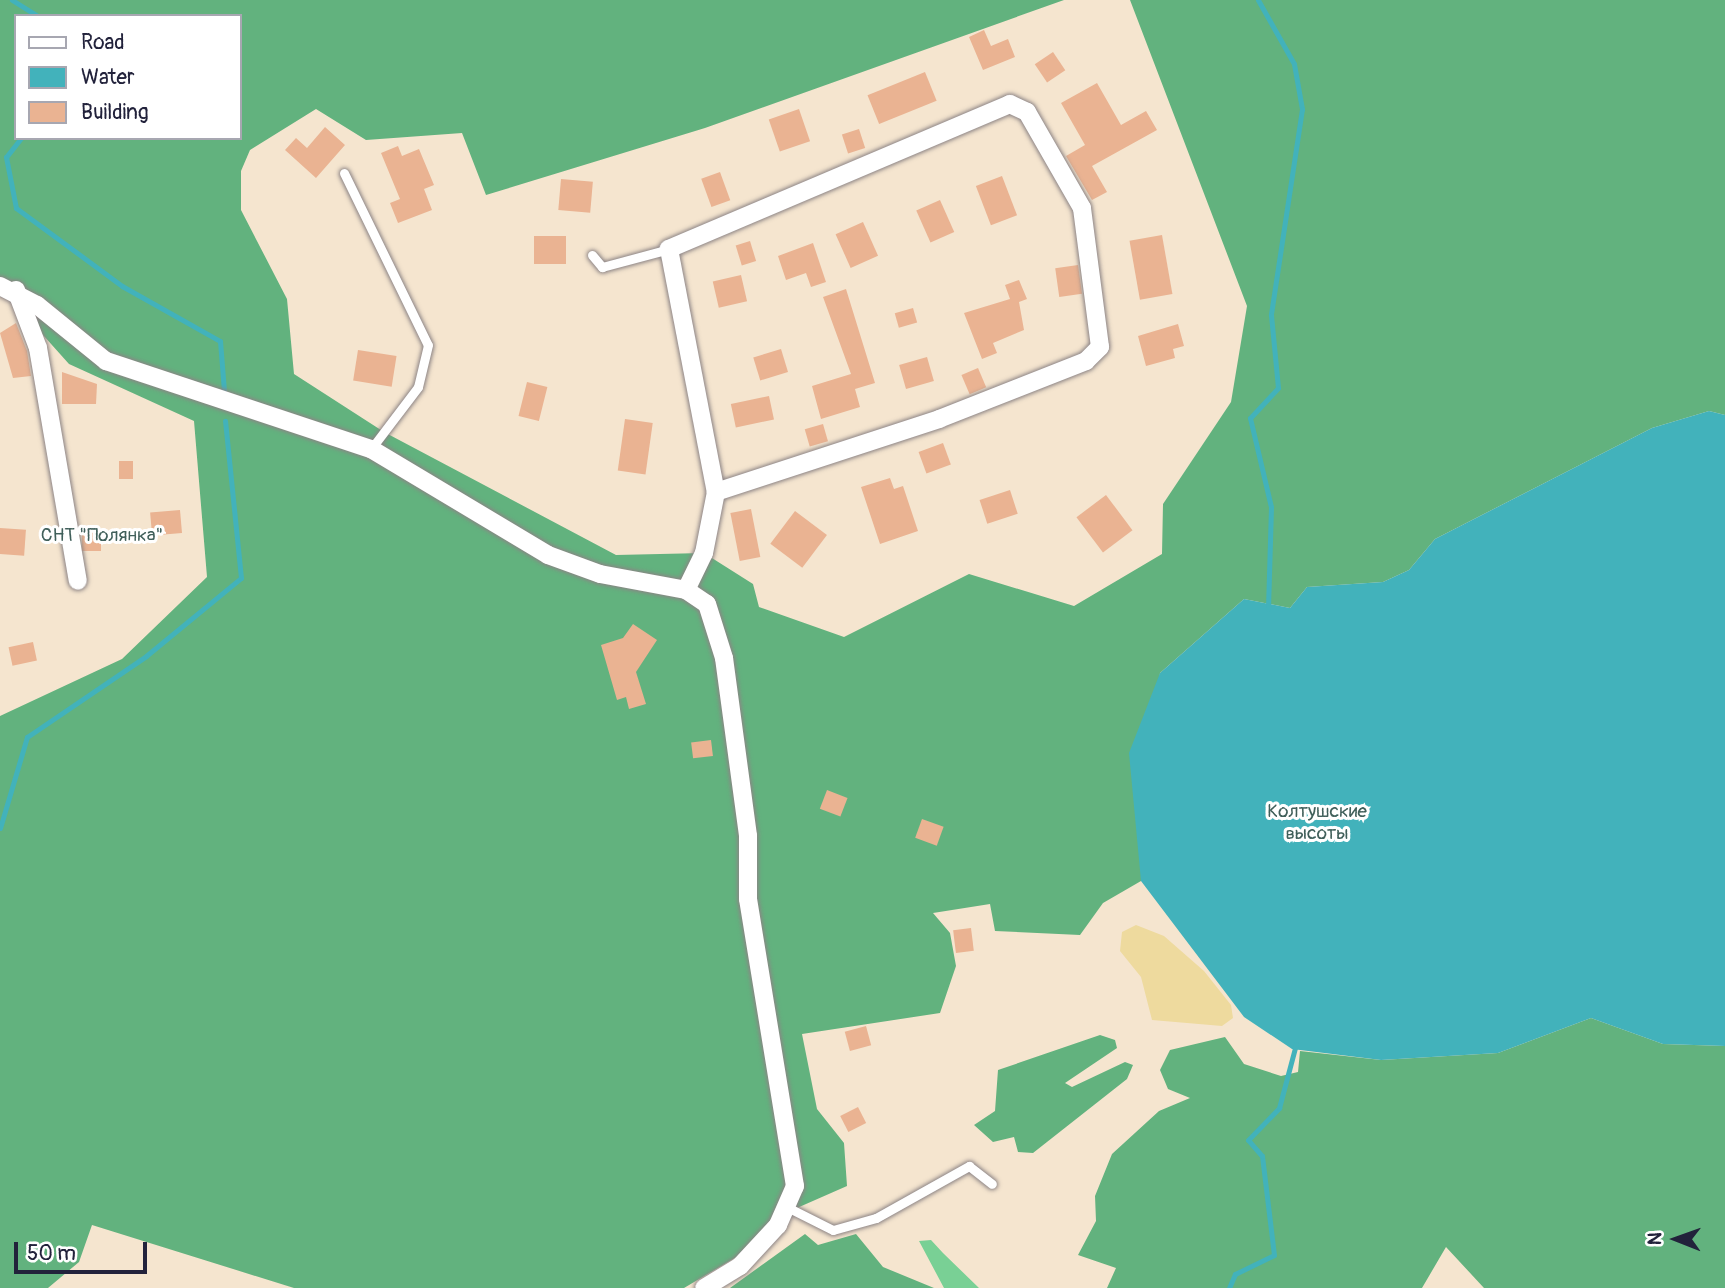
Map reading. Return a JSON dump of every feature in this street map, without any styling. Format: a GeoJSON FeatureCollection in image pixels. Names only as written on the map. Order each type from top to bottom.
{"type":"FeatureCollection","features":[{"type":"Feature","properties":{"kind":"street"},"geometry":{"type":"LineString","coordinates":[[686,590],[704,553],[716,492],[669,249],[1010,104],[1027,112],[1082,208],[1090,246],[1100,347],[1086,361],[939,419],[716,492]]}},
{"type":"Feature","properties":{"kind":"street"},"geometry":{"type":"LineString","coordinates":[[8,288],[106,361],[371,449],[548,555],[600,574],[686,590],[707,604],[724,658],[748,836],[748,899],[791,1137],[795,1186],[789,1208],[740,1266],[704,1288]]}},
{"type":"Feature","properties":{"kind":"street"},"geometry":{"type":"LineString","coordinates":[[8,288],[37,348],[78,581]]}},
{"type":"Feature","properties":{"kind":"lane"},"geometry":{"type":"LineString","coordinates":[[344,173],[428,345],[418,387],[371,449]]}},
{"type":"Feature","properties":{"kind":"lane"},"geometry":{"type":"LineString","coordinates":[[592,255],[602,267],[669,249]]}},
{"type":"Feature","properties":{"kind":"lane"},"geometry":{"type":"LineString","coordinates":[[789,1208],[833,1230],[876,1218],[969,1166],[992,1184]]}},
{"type":"Feature","properties":{"kind":"green space","name":"Колтушские высоты"},"geometry":{"type":"Polygon","coordinates":[[[0,0],[1064,0],[705,128],[486,195],[462,133],[366,140],[316,109],[250,150],[241,171],[241,210],[287,299],[294,374],[384,432],[616,555],[704,553],[753,584],[759,607],[844,637],[969,574],[1074,606],[1162,554],[1163,504],[1231,402],[1247,306],[1130,0],[1725,0],[1725,415],[1709,411],[1652,428],[1435,539],[1409,570],[1383,582],[1307,587],[1290,608],[1244,599],[1160,673],[1141,881],[1103,903],[1080,935],[995,931],[990,904],[933,913],[950,933],[956,966],[940,1013],[802,1034],[817,1109],[844,1143],[847,1186],[781,1215],[738,1256],[684,1288],[294,1288],[92,1225],[79,1262],[48,1288],[0,1288],[0,716],[122,659],[207,577],[194,421],[69,364],[0,287],[0,0]]]}},
{"type":"Feature","properties":{"kind":"green space"},"geometry":{"type":"Polygon","coordinates":[[[1591,1018],[1663,1044],[1725,1046],[1725,1288],[1484,1288],[1446,1247],[1422,1288],[1107,1288],[1116,1268],[1078,1255],[1096,1221],[1095,1196],[1112,1154],[1159,1111],[1190,1098],[1168,1089],[1160,1070],[1170,1050],[1225,1037],[1244,1064],[1281,1076],[1298,1072],[1300,1051],[1381,1060],[1498,1053],[1591,1018]]]}},
{"type":"Feature","properties":{"kind":"green space"},"geometry":{"type":"Polygon","coordinates":[[[1100,1035],[1115,1040],[1117,1048],[1065,1083],[1072,1087],[1125,1062],[1133,1065],[1127,1079],[1033,1153],[1018,1152],[1014,1137],[993,1142],[974,1125],[995,1111],[998,1070],[1100,1035]]]}},
{"type":"Feature","properties":{"kind":"green space"},"geometry":{"type":"Polygon","coordinates":[[[805,1234],[818,1245],[856,1234],[883,1267],[934,1288],[730,1288],[805,1234]]]}},
{"type":"Feature","properties":{"kind":"green space"},"geometry":{"type":"Polygon","coordinates":[[[931,1240],[979,1288],[944,1288],[919,1241],[931,1240]]]}},
{"type":"Feature","properties":{"kind":"sand"},"geometry":{"type":"Polygon","coordinates":[[[1136,925],[1164,936],[1204,971],[1231,1005],[1233,1018],[1222,1026],[1152,1020],[1141,977],[1120,951],[1122,932],[1136,925]]]}},
{"type":"Feature","properties":{"kind":"water"},"geometry":{"type":"Polygon","coordinates":[[[1709,411],[1725,415],[1725,1046],[1663,1044],[1591,1018],[1498,1053],[1381,1060],[1292,1049],[1244,1017],[1141,881],[1129,753],[1160,673],[1244,599],[1290,608],[1307,587],[1383,582],[1409,570],[1435,539],[1652,428],[1709,411]]]}},
{"type":"Feature","properties":{"kind":"building"},"geometry":{"type":"Polygon","coordinates":[[[984,30],[991,46],[1008,39],[1015,57],[983,70],[969,37],[984,30]]]}},
{"type":"Feature","properties":{"kind":"building"},"geometry":{"type":"Polygon","coordinates":[[[1053,52],[1065,70],[1047,83],[1035,64],[1053,52]]]}},
{"type":"Feature","properties":{"kind":"building"},"geometry":{"type":"Polygon","coordinates":[[[925,72],[937,101],[879,124],[868,95],[925,72]]]}},
{"type":"Feature","properties":{"kind":"building"},"geometry":{"type":"Polygon","coordinates":[[[1097,83],[1121,125],[1146,111],[1157,130],[1092,166],[1107,192],[1092,200],[1066,156],[1085,145],[1061,103],[1097,83]]]}},
{"type":"Feature","properties":{"kind":"building"},"geometry":{"type":"Polygon","coordinates":[[[799,109],[810,141],[780,152],[769,119],[799,109]]]}},
{"type":"Feature","properties":{"kind":"building"},"geometry":{"type":"Polygon","coordinates":[[[325,127],[345,145],[316,178],[285,150],[296,138],[307,148],[325,127]]]}},
{"type":"Feature","properties":{"kind":"building"},"geometry":{"type":"Polygon","coordinates":[[[859,129],[865,148],[848,154],[842,135],[859,129]]]}},
{"type":"Feature","properties":{"kind":"building"},"geometry":{"type":"Polygon","coordinates":[[[398,146],[402,156],[419,149],[434,185],[424,189],[432,210],[398,223],[390,203],[400,199],[381,153],[398,146]]]}},
{"type":"Feature","properties":{"kind":"building"},"geometry":{"type":"Polygon","coordinates":[[[720,172],[730,200],[711,207],[701,179],[720,172]]]}},
{"type":"Feature","properties":{"kind":"building"},"geometry":{"type":"Polygon","coordinates":[[[1002,176],[1017,215],[991,225],[976,186],[1002,176]]]}},
{"type":"Feature","properties":{"kind":"building"},"geometry":{"type":"Polygon","coordinates":[[[561,179],[593,182],[590,213],[558,210],[561,179]]]}},
{"type":"Feature","properties":{"kind":"building"},"geometry":{"type":"Polygon","coordinates":[[[940,200],[954,232],[930,243],[916,211],[940,200]]]}},
{"type":"Feature","properties":{"kind":"building"},"geometry":{"type":"Polygon","coordinates":[[[863,222],[878,256],[851,268],[836,234],[863,222]]]}},
{"type":"Feature","properties":{"kind":"building"},"geometry":{"type":"Polygon","coordinates":[[[1162,235],[1172,294],[1140,300],[1130,241],[1162,235]]]}},
{"type":"Feature","properties":{"kind":"building"},"geometry":{"type":"Polygon","coordinates":[[[534,236],[566,236],[566,264],[534,264],[534,236]]]}},
{"type":"Feature","properties":{"kind":"building"},"geometry":{"type":"Polygon","coordinates":[[[750,241],[756,261],[742,265],[736,245],[750,241]]]}},
{"type":"Feature","properties":{"kind":"building"},"geometry":{"type":"Polygon","coordinates":[[[813,243],[826,282],[811,287],[806,273],[786,280],[778,256],[813,243]]]}},
{"type":"Feature","properties":{"kind":"building"},"geometry":{"type":"Polygon","coordinates":[[[1078,265],[1082,294],[1059,297],[1055,268],[1078,265]]]}},
{"type":"Feature","properties":{"kind":"building"},"geometry":{"type":"Polygon","coordinates":[[[741,275],[747,301],[719,308],[713,282],[741,275]]]}},
{"type":"Feature","properties":{"kind":"building"},"geometry":{"type":"Polygon","coordinates":[[[1019,280],[1027,299],[1019,302],[1024,330],[993,343],[997,353],[982,359],[964,313],[1010,299],[1005,285],[1019,280]]]}},
{"type":"Feature","properties":{"kind":"building"},"geometry":{"type":"Polygon","coordinates":[[[846,289],[875,383],[855,389],[860,407],[821,419],[812,386],[851,374],[823,297],[846,289]]]}},
{"type":"Feature","properties":{"kind":"building"},"geometry":{"type":"Polygon","coordinates":[[[913,308],[917,322],[899,328],[895,313],[913,308]]]}},
{"type":"Feature","properties":{"kind":"building"},"geometry":{"type":"Polygon","coordinates":[[[16,323],[27,351],[31,376],[13,378],[0,333],[16,323]]]}},
{"type":"Feature","properties":{"kind":"building"},"geometry":{"type":"Polygon","coordinates":[[[1178,324],[1184,346],[1173,349],[1175,358],[1146,366],[1138,336],[1178,324]]]}},
{"type":"Feature","properties":{"kind":"building"},"geometry":{"type":"Polygon","coordinates":[[[781,349],[788,372],[760,380],[753,357],[781,349]]]}},
{"type":"Feature","properties":{"kind":"building"},"geometry":{"type":"Polygon","coordinates":[[[358,350],[397,356],[392,387],[353,381],[358,350]]]}},
{"type":"Feature","properties":{"kind":"building"},"geometry":{"type":"Polygon","coordinates":[[[927,357],[934,381],[906,389],[899,365],[927,357]]]}},
{"type":"Feature","properties":{"kind":"building"},"geometry":{"type":"Polygon","coordinates":[[[978,368],[986,387],[970,394],[961,375],[978,368]]]}},
{"type":"Feature","properties":{"kind":"building"},"geometry":{"type":"Polygon","coordinates":[[[62,372],[97,384],[96,404],[62,404],[62,372]]]}},
{"type":"Feature","properties":{"kind":"building"},"geometry":{"type":"Polygon","coordinates":[[[527,382],[547,387],[539,421],[519,416],[527,382]]]}},
{"type":"Feature","properties":{"kind":"building"},"geometry":{"type":"Polygon","coordinates":[[[769,396],[774,419],[736,428],[731,404],[769,396]]]}},
{"type":"Feature","properties":{"kind":"building"},"geometry":{"type":"Polygon","coordinates":[[[625,419],[653,423],[645,474],[618,470],[625,419]]]}},
{"type":"Feature","properties":{"kind":"building"},"geometry":{"type":"Polygon","coordinates":[[[823,424],[828,441],[810,447],[805,429],[823,424]]]}},
{"type":"Feature","properties":{"kind":"building"},"geometry":{"type":"Polygon","coordinates":[[[943,443],[951,465],[926,474],[919,452],[943,443]]]}},
{"type":"Feature","properties":{"kind":"building"},"geometry":{"type":"Polygon","coordinates":[[[119,461],[133,461],[133,479],[119,479],[119,461]]]}},
{"type":"Feature","properties":{"kind":"building"},"geometry":{"type":"Polygon","coordinates":[[[890,478],[894,489],[903,486],[918,531],[880,544],[861,487],[890,478]]]}},
{"type":"Feature","properties":{"kind":"building"},"geometry":{"type":"Polygon","coordinates":[[[1010,490],[1018,514],[987,524],[980,500],[1010,490]]]}},
{"type":"Feature","properties":{"kind":"building"},"geometry":{"type":"Polygon","coordinates":[[[1106,495],[1132,530],[1103,552],[1076,517],[1106,495]]]}},
{"type":"Feature","properties":{"kind":"building"},"geometry":{"type":"Polygon","coordinates":[[[751,509],[760,557],[740,561],[730,513],[751,509]]]}},
{"type":"Feature","properties":{"kind":"building"},"geometry":{"type":"Polygon","coordinates":[[[180,510],[182,533],[152,536],[150,513],[180,510]]]}},
{"type":"Feature","properties":{"kind":"building"},"geometry":{"type":"Polygon","coordinates":[[[795,511],[827,535],[802,568],[770,544],[795,511]]]}},
{"type":"Feature","properties":{"kind":"building"},"geometry":{"type":"Polygon","coordinates":[[[0,528],[26,530],[24,556],[0,554],[0,528]]]}},
{"type":"Feature","properties":{"kind":"building"},"geometry":{"type":"Polygon","coordinates":[[[82,531],[101,531],[101,551],[82,551],[82,531]]]}},
{"type":"Feature","properties":{"kind":"building"},"geometry":{"type":"Polygon","coordinates":[[[633,624],[657,640],[636,672],[646,704],[629,709],[626,697],[617,700],[601,645],[623,638],[633,624]]]}},
{"type":"Feature","properties":{"kind":"building"},"geometry":{"type":"Polygon","coordinates":[[[33,642],[37,661],[12,666],[9,647],[33,642]]]}},
{"type":"Feature","properties":{"kind":"building"},"geometry":{"type":"Polygon","coordinates":[[[711,740],[713,756],[693,758],[691,742],[711,740]]]}},
{"type":"Feature","properties":{"kind":"building"},"geometry":{"type":"Polygon","coordinates":[[[827,790],[848,798],[840,817],[820,809],[827,790]]]}},
{"type":"Feature","properties":{"kind":"building"},"geometry":{"type":"Polygon","coordinates":[[[922,819],[944,827],[937,846],[915,838],[922,819]]]}},
{"type":"Feature","properties":{"kind":"building"},"geometry":{"type":"Polygon","coordinates":[[[971,928],[974,951],[956,953],[953,930],[971,928]]]}},
{"type":"Feature","properties":{"kind":"building"},"geometry":{"type":"Polygon","coordinates":[[[866,1026],[871,1045],[850,1051],[845,1032],[866,1026]]]}},
{"type":"Feature","properties":{"kind":"building"},"geometry":{"type":"Polygon","coordinates":[[[858,1107],[866,1123],[848,1132],[840,1116],[858,1107]]]}},
{"type":"Feature","properties":{"kind":"waterway"},"geometry":{"type":"LineString","coordinates":[[12,0],[35,14]]}},
{"type":"Feature","properties":{"kind":"waterway"},"geometry":{"type":"LineString","coordinates":[[1258,0],[1294,64],[1302,109],[1271,315],[1278,388],[1250,418],[1271,507],[1268,609]]}},
{"type":"Feature","properties":{"kind":"waterway"},"geometry":{"type":"LineString","coordinates":[[19,140],[6,157],[16,208],[122,286],[220,341],[224,391]]}},
{"type":"Feature","properties":{"kind":"waterway"},"geometry":{"type":"LineString","coordinates":[[0,828],[27,737],[146,656],[241,578],[225,421]]}},
{"type":"Feature","properties":{"kind":"waterway"},"geometry":{"type":"LineString","coordinates":[[1229,1288],[1235,1274],[1274,1255],[1262,1156],[1248,1140],[1279,1108],[1296,1044]]}},
{"type":"Feature","properties":{"kind":"park label","name":"СНТ \"Полянка\""},"geometry":{"type":"Point","coordinates":[102,536]}}]}
